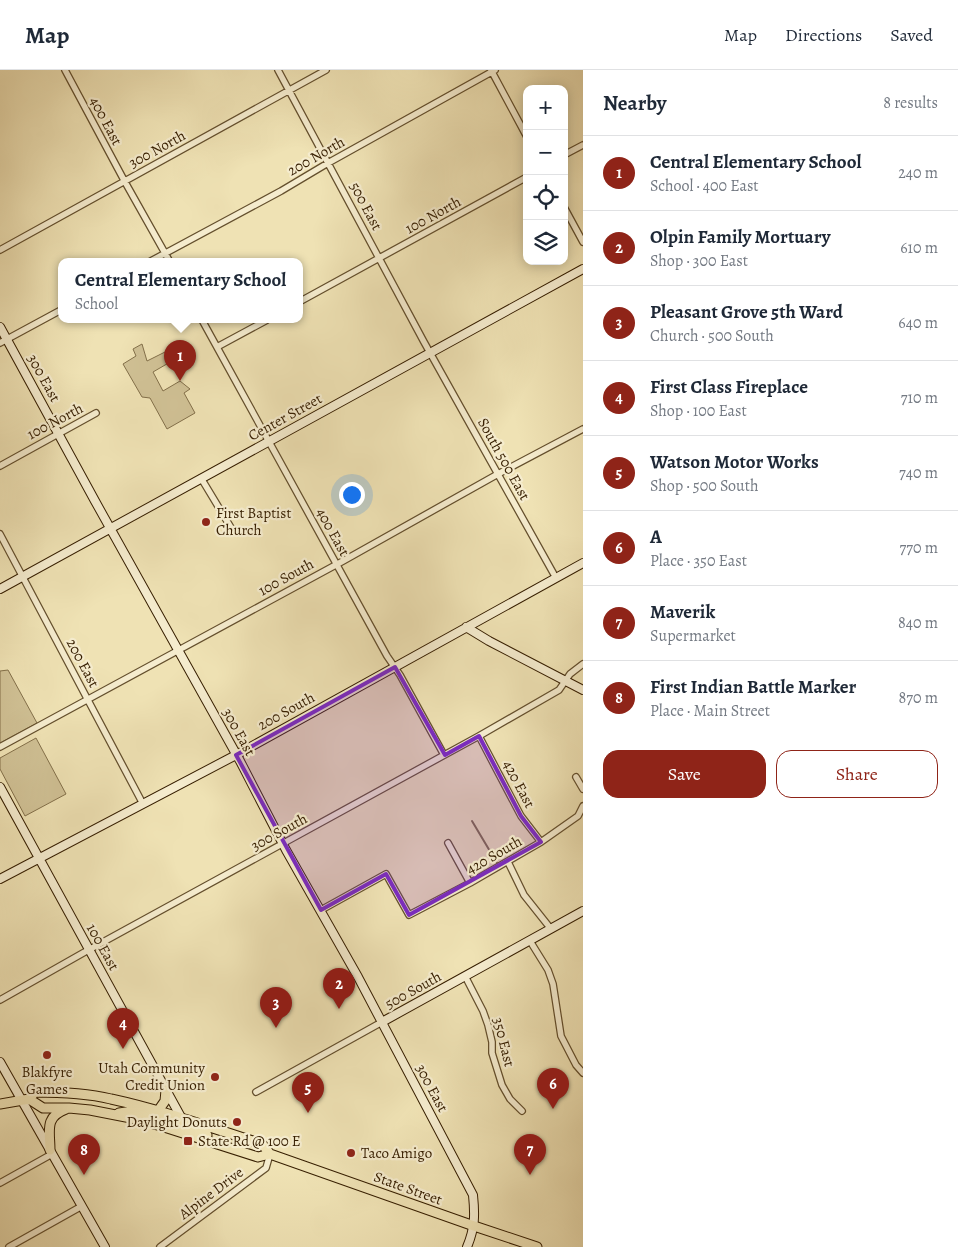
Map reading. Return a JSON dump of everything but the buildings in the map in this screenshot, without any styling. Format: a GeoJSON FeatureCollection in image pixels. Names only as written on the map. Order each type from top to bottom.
{"type":"FeatureCollection","features":[{"type":"Feature","properties":{"kind":"main road"},"geometry":{"type":"LineString","coordinates":[[158,1111],[165,1101],[166,1090]]}},
{"type":"Feature","properties":{"kind":"main road","name":"State Street"},"geometry":{"type":"LineString","coordinates":[[0,1104],[25,1100],[35,1092],[76,1093],[110,1098],[158,1111],[181,1122],[204,1126],[262,1144],[270,1154],[537,1247]]}},
{"type":"Feature","properties":{"kind":"main road","name":"State Street"},"geometry":{"type":"LineString","coordinates":[[25,1100],[43,1108],[69,1108],[114,1114],[161,1126],[258,1157],[270,1154]]}},
{"type":"Feature","properties":{"kind":"main road"},"geometry":{"type":"LineString","coordinates":[[51,1152],[48,1131],[51,1120],[58,1113],[69,1108]]}},
{"type":"Feature","properties":{"kind":"main road"},"geometry":{"type":"LineString","coordinates":[[114,1114],[132,1111],[181,1122],[235,1144],[243,1153]]}},
{"type":"Feature","properties":{"kind":"street","name":"400 East"},"geometry":{"type":"LineString","coordinates":[[65,70],[124,182],[168,258]]}},
{"type":"Feature","properties":{"kind":"street","name":"500 East"},"geometry":{"type":"LineString","coordinates":[[278,70],[430,353]]}},
{"type":"Feature","properties":{"kind":"street","name":"300 North"},"geometry":{"type":"LineString","coordinates":[[0,250],[326,70]]}},
{"type":"Feature","properties":{"kind":"street"},"geometry":{"type":"LineString","coordinates":[[493,71],[523,130]]}},
{"type":"Feature","properties":{"kind":"street","name":"200 North"},"geometry":{"type":"LineString","coordinates":[[157,258],[281,191],[493,71]]}},
{"type":"Feature","properties":{"kind":"street"},"geometry":{"type":"LineString","coordinates":[[568,153],[583,145]]}},
{"type":"Feature","properties":{"kind":"street","name":"100 North"},"geometry":{"type":"LineString","coordinates":[[303,300],[523,179]]}},
{"type":"Feature","properties":{"kind":"street"},"geometry":{"type":"LineString","coordinates":[[568,214],[583,242]]}},
{"type":"Feature","properties":{"kind":"street","name":"Center Street"},"geometry":{"type":"LineString","coordinates":[[0,589],[583,269]]}},
{"type":"Feature","properties":{"kind":"street"},"geometry":{"type":"LineString","coordinates":[[4,341],[58,312]]}},
{"type":"Feature","properties":{"kind":"street","name":"400 East"},"geometry":{"type":"LineString","coordinates":[[204,323],[387,656],[444,755]]}},
{"type":"Feature","properties":{"kind":"street"},"geometry":{"type":"LineString","coordinates":[[217,347],[261,323]]}},
{"type":"Feature","properties":{"kind":"street","name":"300 East"},"geometry":{"type":"LineString","coordinates":[[0,326],[4,341],[58,434],[236,755],[382,1022],[451,1153],[473,1195],[475,1210],[474,1226]]}},
{"type":"Feature","properties":{"kind":"street","name":"South 500 East"},"geometry":{"type":"LineString","coordinates":[[430,353],[556,578]]}},
{"type":"Feature","properties":{"kind":"street","name":"100 North"},"geometry":{"type":"LineString","coordinates":[[0,466],[96,413]]}},
{"type":"Feature","properties":{"kind":"street","name":"100 South"},"geometry":{"type":"LineString","coordinates":[[0,747],[583,429]]}},
{"type":"Feature","properties":{"kind":"street"},"geometry":{"type":"LineString","coordinates":[[201,478],[233,530]]}},
{"type":"Feature","properties":{"kind":"street","name":"200 East"},"geometry":{"type":"LineString","coordinates":[[0,534],[143,804]]}},
{"type":"Feature","properties":{"kind":"street","name":"200 South"},"geometry":{"type":"LineString","coordinates":[[0,879],[236,755],[583,563]]}},
{"type":"Feature","properties":{"kind":"street"},"geometry":{"type":"LineString","coordinates":[[466,627],[583,690]]}},
{"type":"Feature","properties":{"kind":"street","name":"300 South"},"geometry":{"type":"LineString","coordinates":[[0,1000],[559,690],[575,670],[583,664]]}},
{"type":"Feature","properties":{"kind":"street","name":"420 East"},"geometry":{"type":"LineString","coordinates":[[479,736],[522,816],[541,842]]}},
{"type":"Feature","properties":{"kind":"street"},"geometry":{"type":"LineString","coordinates":[[576,777],[583,789]]}},
{"type":"Feature","properties":{"kind":"street","name":"100 East"},"geometry":{"type":"LineString","coordinates":[[0,788],[166,1090],[181,1122]]}},
{"type":"Feature","properties":{"kind":"street","name":"420 South"},"geometry":{"type":"LineString","coordinates":[[321,910],[386,874],[409,914],[470,884],[541,842],[578,816],[583,806]]}},
{"type":"Feature","properties":{"kind":"street"},"geometry":{"type":"LineString","coordinates":[[448,843],[470,884]]}},
{"type":"Feature","properties":{"kind":"street"},"geometry":{"type":"LineString","coordinates":[[508,862],[524,895],[551,929]]}},
{"type":"Feature","properties":{"kind":"street","name":"500 South"},"geometry":{"type":"LineString","coordinates":[[256,1092],[583,911]]}},
{"type":"Feature","properties":{"kind":"street"},"geometry":{"type":"LineString","coordinates":[[530,940],[554,984],[561,1036],[576,1065],[583,1073]]}},
{"type":"Feature","properties":{"kind":"street","name":"350 East"},"geometry":{"type":"LineString","coordinates":[[465,976],[488,1025],[492,1042],[492,1053],[502,1085],[510,1099],[522,1111]]}},
{"type":"Feature","properties":{"kind":"street"},"geometry":{"type":"LineString","coordinates":[[0,1062],[25,1100],[51,1152],[105,1247]]}},
{"type":"Feature","properties":{"kind":"street"},"geometry":{"type":"LineString","coordinates":[[0,1182],[51,1152]]}},
{"type":"Feature","properties":{"kind":"street","name":"Alpine Drive"},"geometry":{"type":"LineString","coordinates":[[160,1247],[266,1168],[270,1154]]}},
{"type":"Feature","properties":{"kind":"street"},"geometry":{"type":"LineString","coordinates":[[9,1247],[82,1206]]}},
{"type":"Feature","properties":{"kind":"street"},"geometry":{"type":"LineString","coordinates":[[467,1247],[474,1226]]}},
{"type":"Feature","properties":{"kind":"highlighted area"},"geometry":{"type":"Polygon","coordinates":[[[395,667],[445,755],[479,736],[521,816],[541,842],[409,915],[386,874],[321,910],[236,755],[395,667]]]}},
{"type":"Feature","properties":{"kind":"shaded area"},"geometry":{"type":"Polygon","coordinates":[[[142,344],[147,361],[179,345],[184,354],[153,372],[163,391],[180,381],[190,389],[184,393],[195,413],[167,429],[150,398],[142,397],[123,364],[136,356],[133,349],[142,344]]]}},
{"type":"Feature","properties":{"kind":"shaded area"},"geometry":{"type":"Polygon","coordinates":[[[8,670],[37,723],[0,743],[0,671],[8,670]]]}},
{"type":"Feature","properties":{"kind":"shaded area"},"geometry":{"type":"Polygon","coordinates":[[[36,738],[66,794],[25,816],[0,769],[0,758],[36,738]]]}},
{"type":"Feature","properties":{"kind":"waterway"},"geometry":{"type":"LineString","coordinates":[[472,821],[497,863]]}},
{"type":"Feature","properties":{"kind":"place","name":"Central Elementary School"},"geometry":{"type":"Point","coordinates":[180,381]}},
{"type":"Feature","properties":{"kind":"place","name":"First Baptist Church"},"geometry":{"type":"Point","coordinates":[206,522]}},
{"type":"Feature","properties":{"kind":"place","name":"Olpin Family Mortuary"},"geometry":{"type":"Point","coordinates":[339,1009]}},
{"type":"Feature","properties":{"kind":"place","name":"Pleasant Grove 5th Ward"},"geometry":{"type":"Point","coordinates":[276,1028]}},
{"type":"Feature","properties":{"kind":"place","name":"First Class Fireplace"},"geometry":{"type":"Point","coordinates":[123,1049]}},
{"type":"Feature","properties":{"kind":"place","name":"Blakfyre Games"},"geometry":{"type":"Point","coordinates":[47,1055]}},
{"type":"Feature","properties":{"kind":"place","name":"Utah Community Credit Union"},"geometry":{"type":"Point","coordinates":[215,1077]}},
{"type":"Feature","properties":{"kind":"place","name":"A"},"geometry":{"type":"Point","coordinates":[553,1109]}},
{"type":"Feature","properties":{"kind":"place","name":"Watson Motor Works"},"geometry":{"type":"Point","coordinates":[308,1113]}},
{"type":"Feature","properties":{"kind":"place","name":"Daylight Donuts"},"geometry":{"type":"Point","coordinates":[237,1122]}},
{"type":"Feature","properties":{"kind":"place","name":"State Rd @ 100 E"},"geometry":{"type":"Point","coordinates":[188,1141]}},
{"type":"Feature","properties":{"kind":"place","name":"Taco Amigo"},"geometry":{"type":"Point","coordinates":[351,1153]}},
{"type":"Feature","properties":{"kind":"place","name":"First Indian Battle Marker"},"geometry":{"type":"Point","coordinates":[84,1175]}},
{"type":"Feature","properties":{"kind":"place","name":"Maverik"},"geometry":{"type":"Point","coordinates":[530,1175]}}]}
